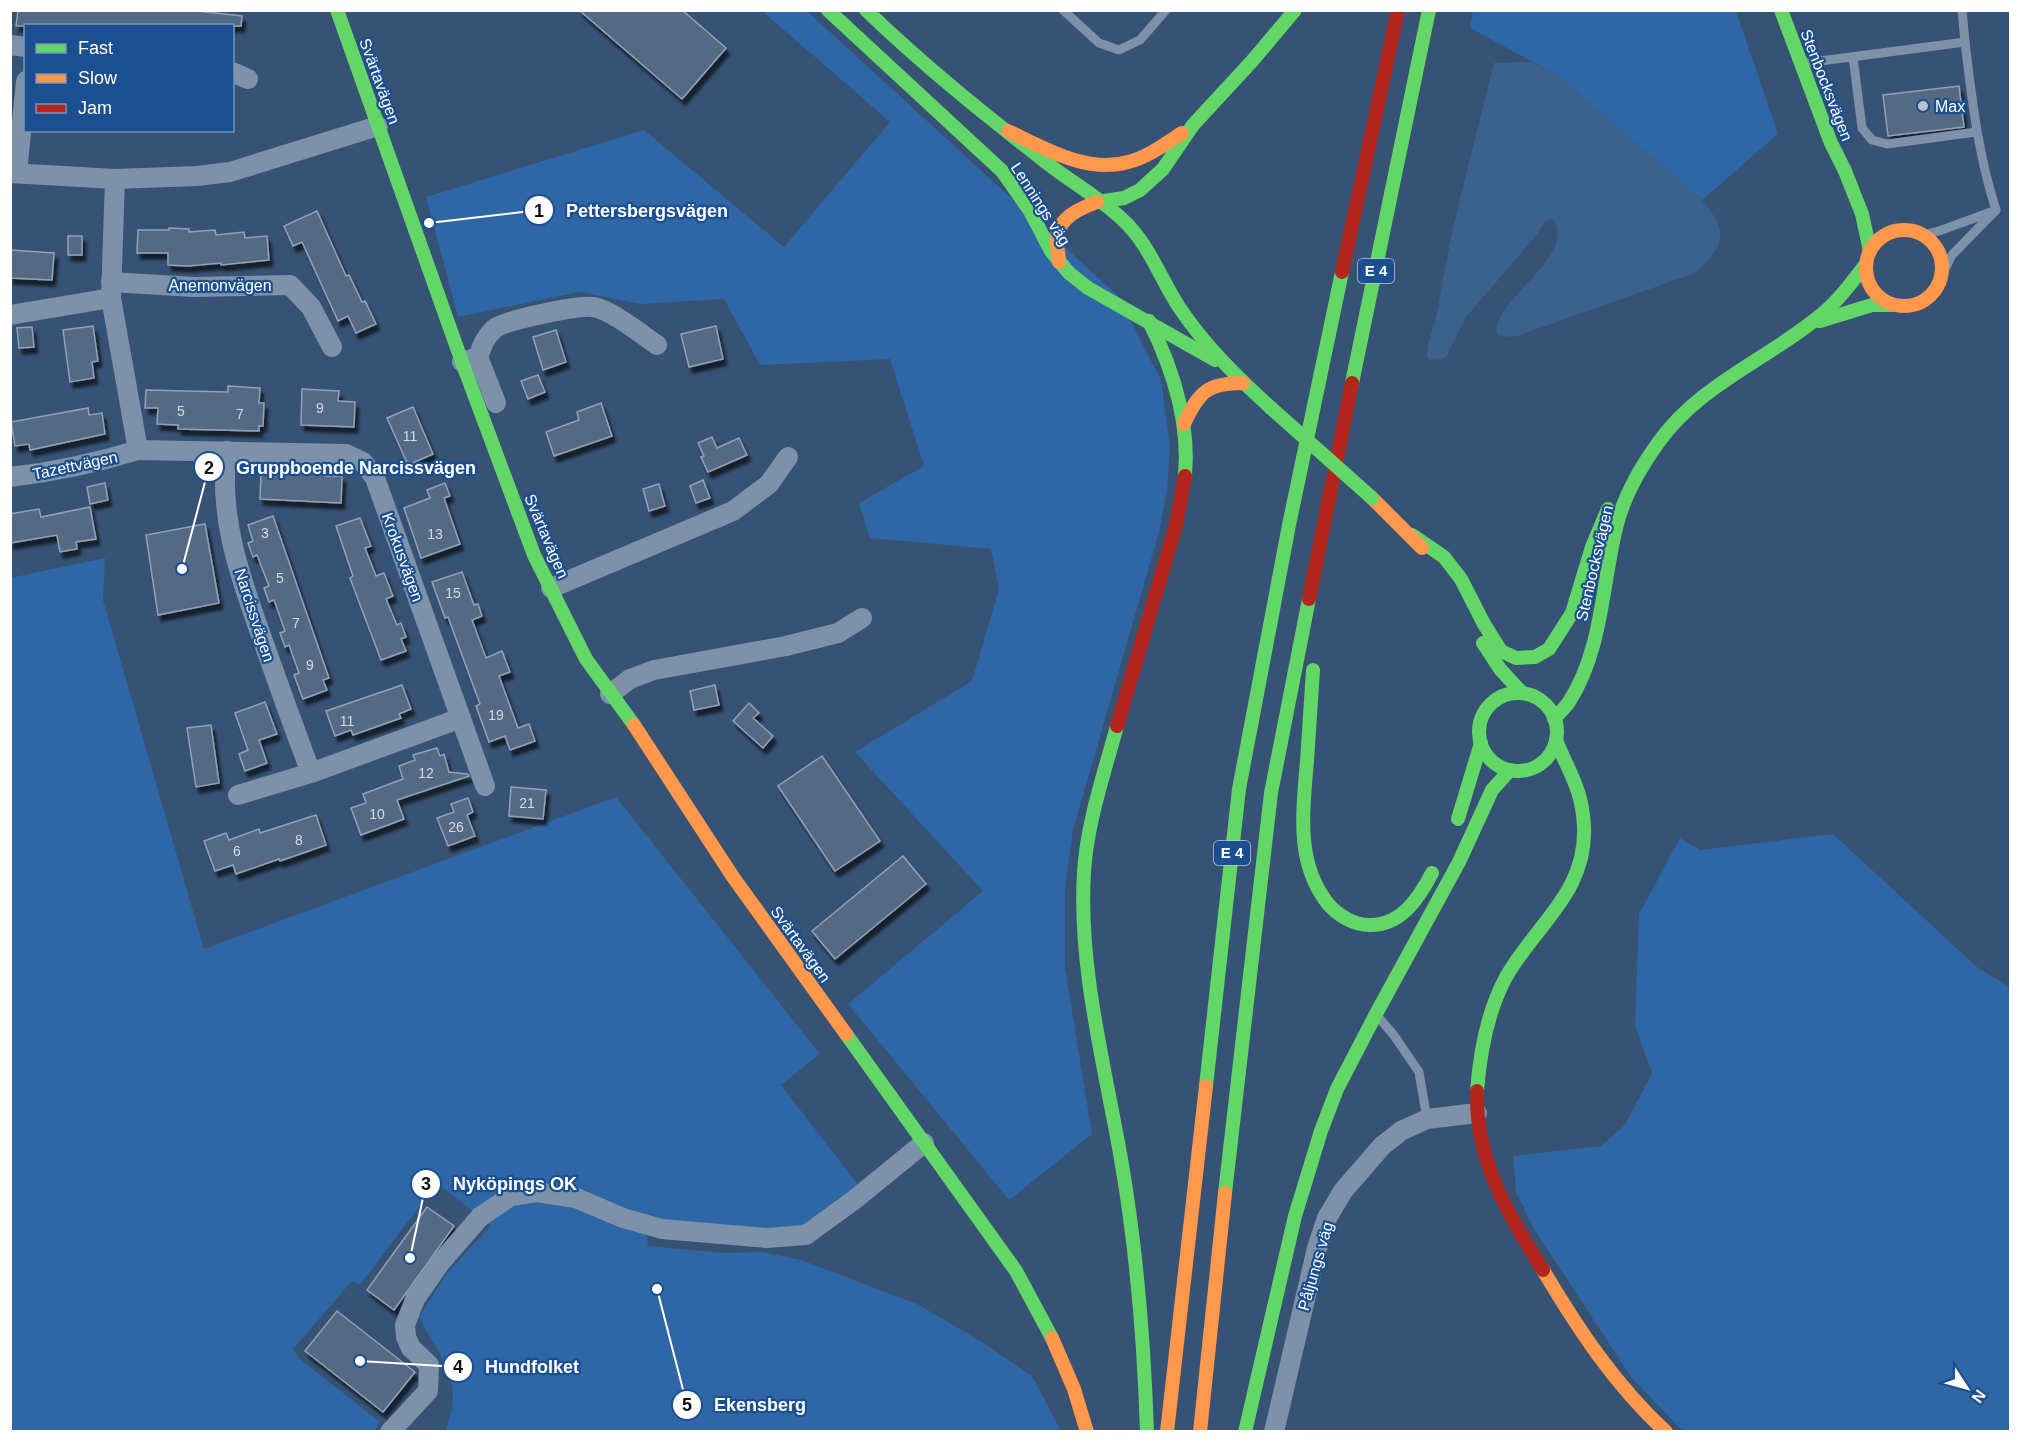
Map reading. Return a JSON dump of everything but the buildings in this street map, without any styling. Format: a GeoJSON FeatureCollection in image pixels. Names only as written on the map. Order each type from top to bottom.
{"type":"FeatureCollection","features":[{"type":"Feature","properties":{"kind":"main road","name":"Svärtavägen"},"geometry":{"type":"LineString","coordinates":[[336,10],[378,126],[470,360],[534,555],[586,659],[647,744],[733,877],[1016,1271],[1043,1317],[1066,1365],[1087,1431]]}},
{"type":"Feature","properties":{"kind":"main road","name":"Lennings väg"},"geometry":{"type":"LineString","coordinates":[[828,10],[1002,171],[1030,211],[1059,262],[1069,273],[1088,288],[1149,321],[1185,345],[1221,362]]}},
{"type":"Feature","properties":{"kind":"main road","name":"Lennings väg"},"geometry":{"type":"LineString","coordinates":[[866,10],[1008,131],[1123,219],[1143,242],[1178,306],[1221,362]]}},
{"type":"Feature","properties":{"kind":"main road"},"geometry":{"type":"LineString","coordinates":[[1059,262],[1057,236],[1064,222],[1079,209],[1097,201],[1124,198],[1140,190],[1163,169],[1193,125],[1253,60],[1294,10]]}},
{"type":"Feature","properties":{"kind":"main road","name":"E 4"},"geometry":{"type":"LineString","coordinates":[[1167,1431],[1239,789],[1289,525],[1398,10]]}},
{"type":"Feature","properties":{"kind":"main road","name":"E 4"},"geometry":{"type":"LineString","coordinates":[[1200,1431],[1271,793],[1429,10]]}},
{"type":"Feature","properties":{"kind":"main road","name":"Stenbocksvägen"},"geometry":{"type":"LineString","coordinates":[[1554,719],[1570,702],[1581,682],[1592,643],[1617,526],[1629,491],[1660,439],[1677,417],[1726,376],[1812,323],[1855,282],[1868,257],[1862,214],[1845,171],[1830,143],[1780,10]]}},
{"type":"Feature","properties":{"kind":"main road"},"geometry":{"type":"LineString","coordinates":[[1008,131],[1060,155],[1096,166],[1128,163],[1161,147],[1193,125]]}},
{"type":"Feature","properties":{"kind":"main road","name":"Stenbocksvägen"},"geometry":{"type":"LineString","coordinates":[[1845,171],[1868,196]]}},
{"type":"Feature","properties":{"kind":"main road"},"geometry":{"type":"LineString","coordinates":[[1886,216],[1900,230]]}},
{"type":"Feature","properties":{"kind":"main road"},"geometry":{"type":"LineString","coordinates":[[1900,230],[1923,235],[1935,245],[1942,258],[1943,273],[1939,286],[1930,297],[1919,304],[1905,307],[1892,305],[1882,300],[1875,293],[1866,274],[1868,257],[1882,237],[1900,230]]}},
{"type":"Feature","properties":{"kind":"main road","name":"Stenbocksvägen"},"geometry":{"type":"LineString","coordinates":[[1812,323],[1872,305],[1892,305]]}},
{"type":"Feature","properties":{"kind":"main road"},"geometry":{"type":"LineString","coordinates":[[1147,1431],[1138,1278],[1125,1182],[1086,964],[1083,912],[1084,870],[1090,827],[1182,499],[1186,469],[1184,424],[1176,386],[1168,358],[1149,321]]}},
{"type":"Feature","properties":{"kind":"main road"},"geometry":{"type":"LineString","coordinates":[[1221,362],[1412,535],[1438,565],[1500,669],[1527,694],[1549,709],[1557,729],[1556,740],[1546,758],[1529,769]]}},
{"type":"Feature","properties":{"kind":"main road"},"geometry":{"type":"LineString","coordinates":[[1184,424],[1198,397],[1209,387],[1221,382],[1243,383]]}},
{"type":"Feature","properties":{"kind":"main road"},"geometry":{"type":"LineString","coordinates":[[1412,535],[1444,557],[1461,579],[1501,651],[1516,658],[1535,657],[1549,649],[1572,613],[1592,547],[1620,482],[1660,439]]}},
{"type":"Feature","properties":{"kind":"main road"},"geometry":{"type":"LineString","coordinates":[[1315,636],[1322,532]]}},
{"type":"Feature","properties":{"kind":"main road"},"geometry":{"type":"LineString","coordinates":[[1473,627],[1481,665]]}},
{"type":"Feature","properties":{"kind":"main road","name":"Stenbocksvägen"},"geometry":{"type":"LineString","coordinates":[[1567,677],[1592,643]]}},
{"type":"Feature","properties":{"kind":"main road"},"geometry":{"type":"LineString","coordinates":[[1314,659],[1303,825],[1306,862],[1318,892],[1343,917],[1369,925],[1382,924],[1395,918],[1411,905],[1437,863]]}},
{"type":"Feature","properties":{"kind":"main road"},"geometry":{"type":"LineString","coordinates":[[1485,711],[1501,697],[1511,693],[1545,694],[1550,691]]}},
{"type":"Feature","properties":{"kind":"main road"},"geometry":{"type":"LineString","coordinates":[[1485,695],[1485,711],[1479,732],[1481,743],[1492,760],[1510,770]]}},
{"type":"Feature","properties":{"kind":"main road"},"geometry":{"type":"LineString","coordinates":[[1556,740],[1579,793],[1582,856],[1576,877],[1567,894],[1510,969],[1489,1019],[1478,1082],[1477,1113],[1483,1152],[1503,1201],[1528,1246],[1593,1349],[1620,1387],[1645,1414],[1666,1431]]}},
{"type":"Feature","properties":{"kind":"main road"},"geometry":{"type":"LineString","coordinates":[[1450,836],[1470,786],[1481,743]]}},
{"type":"Feature","properties":{"kind":"main road"},"geometry":{"type":"LineString","coordinates":[[1245,1431],[1278,1286],[1304,1186],[1338,1086],[1375,1014],[1455,871],[1490,791],[1500,777],[1510,770],[1529,769],[1544,774]]}},
{"type":"Feature","properties":{"kind":"main road"},"geometry":{"type":"LineString","coordinates":[[1562,790],[1581,812]]}},
{"type":"Feature","properties":{"kind":"street"},"geometry":{"type":"LineString","coordinates":[[24,96],[14,172],[115,179],[197,176],[230,172],[378,126]]}},
{"type":"Feature","properties":{"kind":"street"},"geometry":{"type":"LineString","coordinates":[[115,179],[111,290],[138,450]]}},
{"type":"Feature","properties":{"kind":"street","name":"Anemonvägen"},"geometry":{"type":"LineString","coordinates":[[111,290],[290,285],[311,307],[332,347]]}},
{"type":"Feature","properties":{"kind":"street"},"geometry":{"type":"LineString","coordinates":[[10,315],[111,290]]}},
{"type":"Feature","properties":{"kind":"street"},"geometry":{"type":"LineString","coordinates":[[496,403],[470,360],[496,327],[523,318],[593,307],[618,318],[657,345]]}},
{"type":"Feature","properties":{"kind":"street","name":"Krokusvägen"},"geometry":{"type":"LineString","coordinates":[[138,450],[346,454],[363,462],[375,478],[485,786]]}},
{"type":"Feature","properties":{"kind":"street","name":"Tazettvägen"},"geometry":{"type":"LineString","coordinates":[[10,477],[110,460],[138,450]]}},
{"type":"Feature","properties":{"kind":"street","name":"Narcissvägen"},"geometry":{"type":"LineString","coordinates":[[227,451],[224,472],[228,522],[242,583],[311,773]]}},
{"type":"Feature","properties":{"kind":"street"},"geometry":{"type":"LineString","coordinates":[[551,588],[734,511],[769,484],[788,457]]}},
{"type":"Feature","properties":{"kind":"street"},"geometry":{"type":"LineString","coordinates":[[610,694],[630,679],[654,670],[786,646],[838,633],[862,618]]}},
{"type":"Feature","properties":{"kind":"street"},"geometry":{"type":"LineString","coordinates":[[238,795],[311,773],[460,718]]}},
{"type":"Feature","properties":{"kind":"street","name":"Påljungs väg"},"geometry":{"type":"LineString","coordinates":[[1274,1431],[1317,1248],[1327,1218],[1343,1191],[1382,1146],[1401,1131],[1427,1119],[1477,1113]]}},
{"type":"Feature","properties":{"kind":"street"},"geometry":{"type":"LineString","coordinates":[[390,1431],[428,1391],[429,1365],[411,1348],[406,1337],[405,1325],[415,1299],[440,1263],[480,1217],[511,1196],[537,1192],[576,1198],[623,1218],[662,1229],[766,1238],[806,1235],[854,1200],[924,1143]]}},
{"type":"Feature","properties":{"kind":"lane"},"geometry":{"type":"LineString","coordinates":[[1063,10],[1099,43],[1119,50],[1140,40],[1166,10]]}},
{"type":"Feature","properties":{"kind":"lane"},"geometry":{"type":"LineString","coordinates":[[1962,10],[1976,132],[1984,173],[1996,210]]}},
{"type":"Feature","properties":{"kind":"lane"},"geometry":{"type":"LineString","coordinates":[[1800,64],[1965,42]]}},
{"type":"Feature","properties":{"kind":"lane"},"geometry":{"type":"LineString","coordinates":[[1853,57],[1862,128],[1872,140],[1887,144],[1976,132]]}},
{"type":"Feature","properties":{"kind":"lane"},"geometry":{"type":"LineString","coordinates":[[1923,235],[1996,210]]}},
{"type":"Feature","properties":{"kind":"lane"},"geometry":{"type":"LineString","coordinates":[[1943,273],[1952,255],[1996,210]]}},
{"type":"Feature","properties":{"kind":"lane"},"geometry":{"type":"LineString","coordinates":[[1375,1014],[1419,1072],[1427,1119]]}},
{"type":"Feature","properties":{"kind":"shaded area"},"geometry":{"type":"Polygon","coordinates":[[[762,11],[807,11],[1117,295],[1161,380],[1170,446],[1167,491],[1159,532],[1073,830],[1065,887],[1065,968],[1092,1134],[1009,1200],[848,1004],[983,891],[855,752],[972,681],[999,589],[991,549],[870,538],[859,503],[924,466],[890,359],[760,365],[724,299],[641,304],[579,292],[458,317],[426,197],[644,130],[784,247],[890,122],[762,11]]]}},
{"type":"Feature","properties":{"kind":"shaded area"},"geometry":{"type":"Polygon","coordinates":[[[1473,11],[1736,11],[1778,134],[1702,200],[1557,75],[1470,28],[1473,11]]]}},
{"type":"Feature","properties":{"kind":"shaded area"},"geometry":{"type":"Polygon","coordinates":[[[1531,62],[1557,75],[1702,200],[1717,221],[1720,230],[1718,246],[1695,273],[1517,336],[1504,337],[1497,334],[1499,321],[1507,307],[1553,250],[1558,235],[1555,221],[1551,219],[1545,222],[1535,237],[1466,317],[1447,355],[1442,359],[1430,360],[1427,357],[1428,345],[1437,314],[1449,247],[1494,63],[1531,62]]]}},
{"type":"Feature","properties":{"kind":"shaded area"},"geometry":{"type":"Polygon","coordinates":[[[105,558],[103,600],[204,949],[616,797],[820,1054],[781,1085],[863,1191],[806,1235],[646,1225],[648,1246],[723,1253],[763,1252],[801,1260],[917,1304],[979,1340],[1032,1376],[1061,1431],[445,1431],[451,1413],[452,1383],[442,1358],[419,1317],[446,1274],[491,1226],[437,1183],[360,1285],[352,1281],[293,1349],[300,1359],[380,1422],[374,1431],[11,1431],[10,578],[105,558]]]}},
{"type":"Feature","properties":{"kind":"shaded area"},"geometry":{"type":"Polygon","coordinates":[[[1833,834],[1978,968],[2010,987],[2010,1431],[1686,1431],[1680,1428],[1631,1377],[1534,1229],[1516,1192],[1513,1156],[1601,1146],[1625,1125],[1652,1073],[1635,1026],[1639,914],[1680,838],[1700,850],[1833,834]]]}},
{"type":"Feature","properties":{"kind":"traffic: fast"},"geometry":{"type":"LineString","coordinates":[[337,10],[462,362],[534,555],[586,659],[634,725]]}},
{"type":"Feature","properties":{"kind":"traffic: fast"},"geometry":{"type":"LineString","coordinates":[[828,10],[1002,171],[1030,211],[1051,251],[1069,273],[1088,288],[1215,360]]}},
{"type":"Feature","properties":{"kind":"traffic: fast"},"geometry":{"type":"LineString","coordinates":[[866,10],[977,108],[1123,220],[1140,240],[1172,296],[1200,335],[1234,373],[1271,408]]}},
{"type":"Feature","properties":{"kind":"traffic: fast"},"geometry":{"type":"LineString","coordinates":[[1097,202],[1124,198],[1140,190],[1163,169],[1193,125],[1295,10]]}},
{"type":"Feature","properties":{"kind":"traffic: fast"},"geometry":{"type":"LineString","coordinates":[[1352,383],[1429,10]]}},
{"type":"Feature","properties":{"kind":"traffic: fast"},"geometry":{"type":"LineString","coordinates":[[1781,10],[1831,143],[1862,214],[1870,251]]}},
{"type":"Feature","properties":{"kind":"traffic: fast"},"geometry":{"type":"LineString","coordinates":[[1554,719],[1569,702],[1588,661],[1600,617],[1619,517],[1633,484],[1651,453],[1675,422],[1694,404],[1821,315],[1866,264]]}},
{"type":"Feature","properties":{"kind":"traffic: fast"},"geometry":{"type":"LineString","coordinates":[[1206,1086],[1239,789],[1289,525],[1342,272]]}},
{"type":"Feature","properties":{"kind":"traffic: fast"},"geometry":{"type":"LineString","coordinates":[[1820,321],[1872,305],[1892,305]]}},
{"type":"Feature","properties":{"kind":"traffic: fast"},"geometry":{"type":"LineString","coordinates":[[1149,321],[1158,339],[1178,396],[1185,435],[1185,476]]}},
{"type":"Feature","properties":{"kind":"traffic: fast"},"geometry":{"type":"LineString","coordinates":[[1271,408],[1372,498]]}},
{"type":"Feature","properties":{"kind":"traffic: fast"},"geometry":{"type":"LineString","coordinates":[[1412,535],[1444,557],[1461,579],[1501,651],[1516,658],[1535,657],[1549,649],[1572,613],[1592,547],[1608,509]]}},
{"type":"Feature","properties":{"kind":"traffic: fast"},"geometry":{"type":"LineString","coordinates":[[1225,1193],[1271,793],[1309,599]]}},
{"type":"Feature","properties":{"kind":"traffic: fast"},"geometry":{"type":"LineString","coordinates":[[1483,643],[1500,669],[1522,693]]}},
{"type":"Feature","properties":{"kind":"traffic: fast"},"geometry":{"type":"LineString","coordinates":[[1313,670],[1303,818],[1306,855],[1318,889],[1329,905],[1347,919],[1363,925],[1380,924],[1391,921],[1408,909],[1432,873]]}},
{"type":"Feature","properties":{"kind":"traffic: fast"},"geometry":{"type":"LineString","coordinates":[[1518,693],[1533,696],[1545,705],[1554,717],[1557,732],[1554,747],[1545,759],[1533,768],[1518,771],[1503,768],[1491,759],[1482,747],[1479,732],[1482,717],[1491,705],[1503,696],[1518,693]]}},
{"type":"Feature","properties":{"kind":"traffic: fast"},"geometry":{"type":"LineString","coordinates":[[1117,726],[1089,835],[1084,872],[1083,909],[1089,982],[1132,1231],[1142,1331],[1147,1432]]}},
{"type":"Feature","properties":{"kind":"traffic: fast"},"geometry":{"type":"LineString","coordinates":[[1477,1091],[1486,1032],[1499,990],[1518,958],[1569,889],[1583,850],[1584,826],[1581,801],[1556,740]]}},
{"type":"Feature","properties":{"kind":"traffic: fast"},"geometry":{"type":"LineString","coordinates":[[1458,819],[1481,743]]}},
{"type":"Feature","properties":{"kind":"traffic: fast"},"geometry":{"type":"LineString","coordinates":[[1245,1432],[1295,1216],[1321,1131],[1337,1089],[1459,862],[1492,790],[1510,770]]}},
{"type":"Feature","properties":{"kind":"traffic: fast"},"geometry":{"type":"LineString","coordinates":[[846,1034],[1016,1271],[1052,1338]]}},
{"type":"Feature","properties":{"kind":"traffic: slow"},"geometry":{"type":"LineString","coordinates":[[1008,131],[1066,157],[1097,165],[1113,165],[1142,157],[1182,133]]}},
{"type":"Feature","properties":{"kind":"traffic: slow"},"geometry":{"type":"LineString","coordinates":[[1059,262],[1057,237],[1062,224],[1078,210],[1097,202]]}},
{"type":"Feature","properties":{"kind":"traffic: slow"},"geometry":{"type":"LineString","coordinates":[[1904,230],[1919,233],[1931,241],[1939,253],[1942,268],[1939,283],[1931,295],[1919,303],[1904,306],[1889,303],[1877,295],[1869,283],[1866,268],[1869,253],[1877,241],[1889,233],[1904,230]]}},
{"type":"Feature","properties":{"kind":"traffic: slow"},"geometry":{"type":"LineString","coordinates":[[1184,424],[1194,404],[1206,392],[1221,385],[1243,383]]}},
{"type":"Feature","properties":{"kind":"traffic: slow"},"geometry":{"type":"LineString","coordinates":[[1372,498],[1422,548]]}},
{"type":"Feature","properties":{"kind":"traffic: slow"},"geometry":{"type":"LineString","coordinates":[[634,725],[733,877],[846,1034]]}},
{"type":"Feature","properties":{"kind":"traffic: slow"},"geometry":{"type":"LineString","coordinates":[[1167,1432],[1206,1086]]}},
{"type":"Feature","properties":{"kind":"traffic: slow"},"geometry":{"type":"LineString","coordinates":[[1200,1432],[1225,1193]]}},
{"type":"Feature","properties":{"kind":"traffic: slow"},"geometry":{"type":"LineString","coordinates":[[1543,1270],[1598,1356],[1630,1395],[1666,1432]]}},
{"type":"Feature","properties":{"kind":"traffic: slow"},"geometry":{"type":"LineString","coordinates":[[1052,1338],[1074,1389],[1087,1432]]}},
{"type":"Feature","properties":{"kind":"traffic: jam"},"geometry":{"type":"LineString","coordinates":[[1342,272],[1398,10]]}},
{"type":"Feature","properties":{"kind":"traffic: jam"},"geometry":{"type":"LineString","coordinates":[[1309,599],[1352,383]]}},
{"type":"Feature","properties":{"kind":"traffic: jam"},"geometry":{"type":"LineString","coordinates":[[1117,726],[1176,525],[1185,476]]}},
{"type":"Feature","properties":{"kind":"traffic: jam"},"geometry":{"type":"LineString","coordinates":[[1477,1091],[1482,1140],[1496,1185],[1506,1207],[1543,1270]]}},
{"type":"Feature","properties":{"kind":"place","name":"Max"},"geometry":{"type":"Point","coordinates":[1923,106]}},
{"type":"Feature","properties":{"kind":"place","name":"Pettersbergsvägen"},"geometry":{"type":"Point","coordinates":[429,223]}},
{"type":"Feature","properties":{"kind":"place","name":"Gruppboende Narcissvägen"},"geometry":{"type":"Point","coordinates":[182,569]}},
{"type":"Feature","properties":{"kind":"place","name":"Nyköpings OK"},"geometry":{"type":"Point","coordinates":[410,1258]}},
{"type":"Feature","properties":{"kind":"place","name":"Ekensberg"},"geometry":{"type":"Point","coordinates":[657,1289]}},
{"type":"Feature","properties":{"kind":"place","name":"Hundfolket"},"geometry":{"type":"Point","coordinates":[360,1361]}}]}
